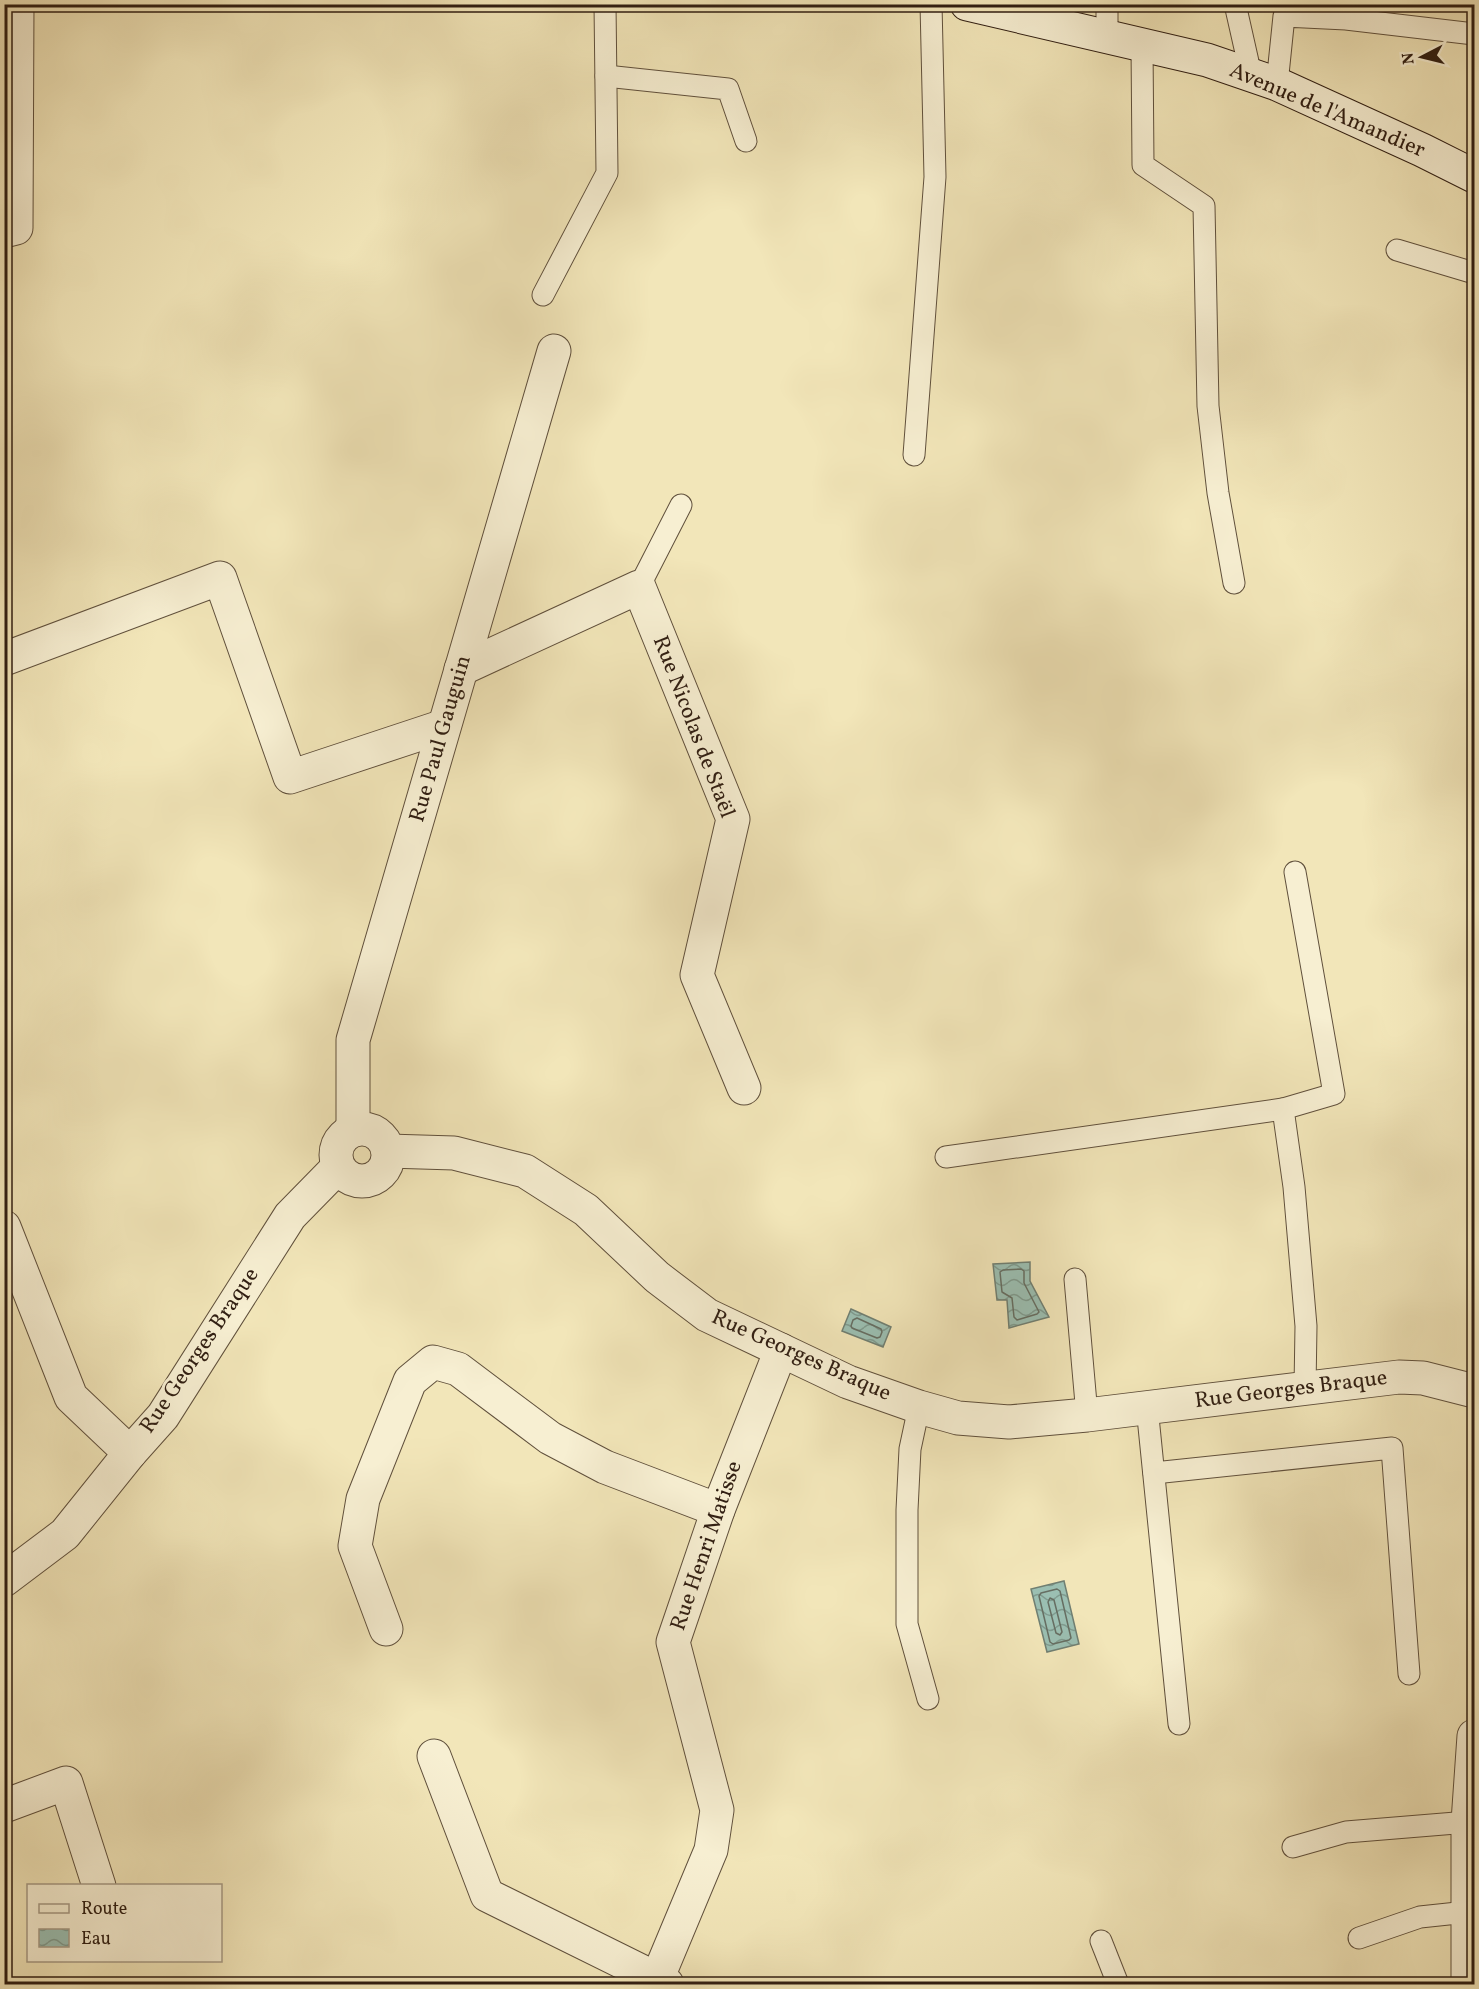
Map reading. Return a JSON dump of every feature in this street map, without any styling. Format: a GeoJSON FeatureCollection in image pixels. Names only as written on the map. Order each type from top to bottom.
{"type":"FeatureCollection","features":[{"type":"Feature","properties":{"kind":"street"},"geometry":{"type":"LineString","coordinates":[[4,231],[16,228],[17,4]]}},
{"type":"Feature","properties":{"kind":"street","name":"Avenue de l'Amandier"},"geometry":{"type":"LineString","coordinates":[[967,4],[1207,60],[1264,80],[1422,150],[1474,176]]}},
{"type":"Feature","properties":{"kind":"street","name":"Rue Paul Gauguin"},"geometry":{"type":"LineString","coordinates":[[353,1130],[353,1040],[554,351]]}},
{"type":"Feature","properties":{"kind":"street"},"geometry":{"type":"LineString","coordinates":[[4,659],[220,578],[290,777],[444,726]]}},
{"type":"Feature","properties":{"kind":"street"},"geometry":{"type":"LineString","coordinates":[[461,669],[639,587]]}},
{"type":"Feature","properties":{"kind":"street","name":"Rue Nicolas de Staël"},"geometry":{"type":"LineString","coordinates":[[639,587],[733,819],[697,975],[744,1088]]}},
{"type":"Feature","properties":{"kind":"street"},"geometry":{"type":"LineString","coordinates":[[353,1130],[372,1130],[379,1135],[388,1151],[386,1167],[374,1179],[357,1181],[349,1179],[338,1167],[336,1149],[339,1141],[353,1130]]}},
{"type":"Feature","properties":{"kind":"street","name":"Rue Georges Braque"},"geometry":{"type":"LineString","coordinates":[[388,1151],[454,1153],[525,1171],[586,1210],[657,1277],[707,1315],[848,1382],[958,1418],[1009,1422],[1087,1415],[1399,1377],[1423,1378],[1474,1391]]}},
{"type":"Feature","properties":{"kind":"street","name":"Rue Georges Braque"},"geometry":{"type":"LineString","coordinates":[[4,1580],[64,1534],[163,1416],[290,1216],[338,1167]]}},
{"type":"Feature","properties":{"kind":"street"},"geometry":{"type":"LineString","coordinates":[[4,1227],[71,1397],[130,1453]]}},
{"type":"Feature","properties":{"kind":"street","name":"Rue Henri Matisse"},"geometry":{"type":"LineString","coordinates":[[659,1983],[711,1850],[717,1810],[674,1642],[718,1510],[781,1350]]}},
{"type":"Feature","properties":{"kind":"street"},"geometry":{"type":"LineString","coordinates":[[386,1629],[355,1546],[363,1498],[410,1381],[433,1362],[458,1369],[550,1438],[605,1467],[718,1510]]}},
{"type":"Feature","properties":{"kind":"street"},"geometry":{"type":"LineString","coordinates":[[1468,1984],[1468,1822],[1474,1736]]}},
{"type":"Feature","properties":{"kind":"street"},"geometry":{"type":"LineString","coordinates":[[434,1756],[486,1895],[659,1983]]}},
{"type":"Feature","properties":{"kind":"street"},"geometry":{"type":"LineString","coordinates":[[4,1806],[66,1783],[98,1884]]}},
{"type":"Feature","properties":{"kind":"lane"},"geometry":{"type":"LineString","coordinates":[[543,295],[607,173],[605,4]]}},
{"type":"Feature","properties":{"kind":"lane"},"geometry":{"type":"LineString","coordinates":[[914,455],[935,177],[931,4]]}},
{"type":"Feature","properties":{"kind":"lane"},"geometry":{"type":"LineString","coordinates":[[1107,4],[1107,37]]}},
{"type":"Feature","properties":{"kind":"lane"},"geometry":{"type":"LineString","coordinates":[[1235,4],[1264,80]]}},
{"type":"Feature","properties":{"kind":"lane"},"geometry":{"type":"LineString","coordinates":[[1264,80],[1284,16],[1348,12],[1474,33]]}},
{"type":"Feature","properties":{"kind":"lane"},"geometry":{"type":"LineString","coordinates":[[1142,45],[1143,165],[1204,206],[1208,406],[1218,493],[1233,583]]}},
{"type":"Feature","properties":{"kind":"lane"},"geometry":{"type":"LineString","coordinates":[[606,76],[728,89],[746,141]]}},
{"type":"Feature","properties":{"kind":"lane"},"geometry":{"type":"LineString","coordinates":[[1397,250],[1474,273]]}},
{"type":"Feature","properties":{"kind":"lane"},"geometry":{"type":"LineString","coordinates":[[639,587],[681,505]]}},
{"type":"Feature","properties":{"kind":"lane"},"geometry":{"type":"LineString","coordinates":[[946,1157],[1283,1109],[1334,1094],[1295,872]]}},
{"type":"Feature","properties":{"kind":"lane"},"geometry":{"type":"LineString","coordinates":[[1283,1109],[1294,1187],[1305,1326],[1305,1388]]}},
{"type":"Feature","properties":{"kind":"lane"},"geometry":{"type":"LineString","coordinates":[[1075,1279],[1087,1415]]}},
{"type":"Feature","properties":{"kind":"lane"},"geometry":{"type":"LineString","coordinates":[[919,1407],[909,1459],[907,1623],[928,1699]]}},
{"type":"Feature","properties":{"kind":"lane"},"geometry":{"type":"LineString","coordinates":[[1148,1407],[1179,1724]]}},
{"type":"Feature","properties":{"kind":"lane"},"geometry":{"type":"LineString","coordinates":[[1154,1473],[1392,1448],[1409,1674]]}},
{"type":"Feature","properties":{"kind":"lane"},"geometry":{"type":"LineString","coordinates":[[1293,1847],[1346,1832],[1468,1822]]}},
{"type":"Feature","properties":{"kind":"lane"},"geometry":{"type":"LineString","coordinates":[[1359,1938],[1420,1917],[1467,1912]]}},
{"type":"Feature","properties":{"kind":"lane"},"geometry":{"type":"LineString","coordinates":[[1101,1941],[1118,1984]]}},
{"type":"Feature","properties":{"kind":"water"},"geometry":{"type":"Polygon","coordinates":[[[1030,1262],[1030,1281],[1049,1317],[1009,1328],[1007,1300],[997,1300],[993,1264],[1030,1262]]]}},
{"type":"Feature","properties":{"kind":"water"},"geometry":{"type":"Polygon","coordinates":[[[851,1309],[891,1327],[883,1347],[842,1331],[851,1309]]]}},
{"type":"Feature","properties":{"kind":"water"},"geometry":{"type":"Polygon","coordinates":[[[1064,1581],[1079,1644],[1047,1652],[1031,1589],[1064,1581]]]}}]}
